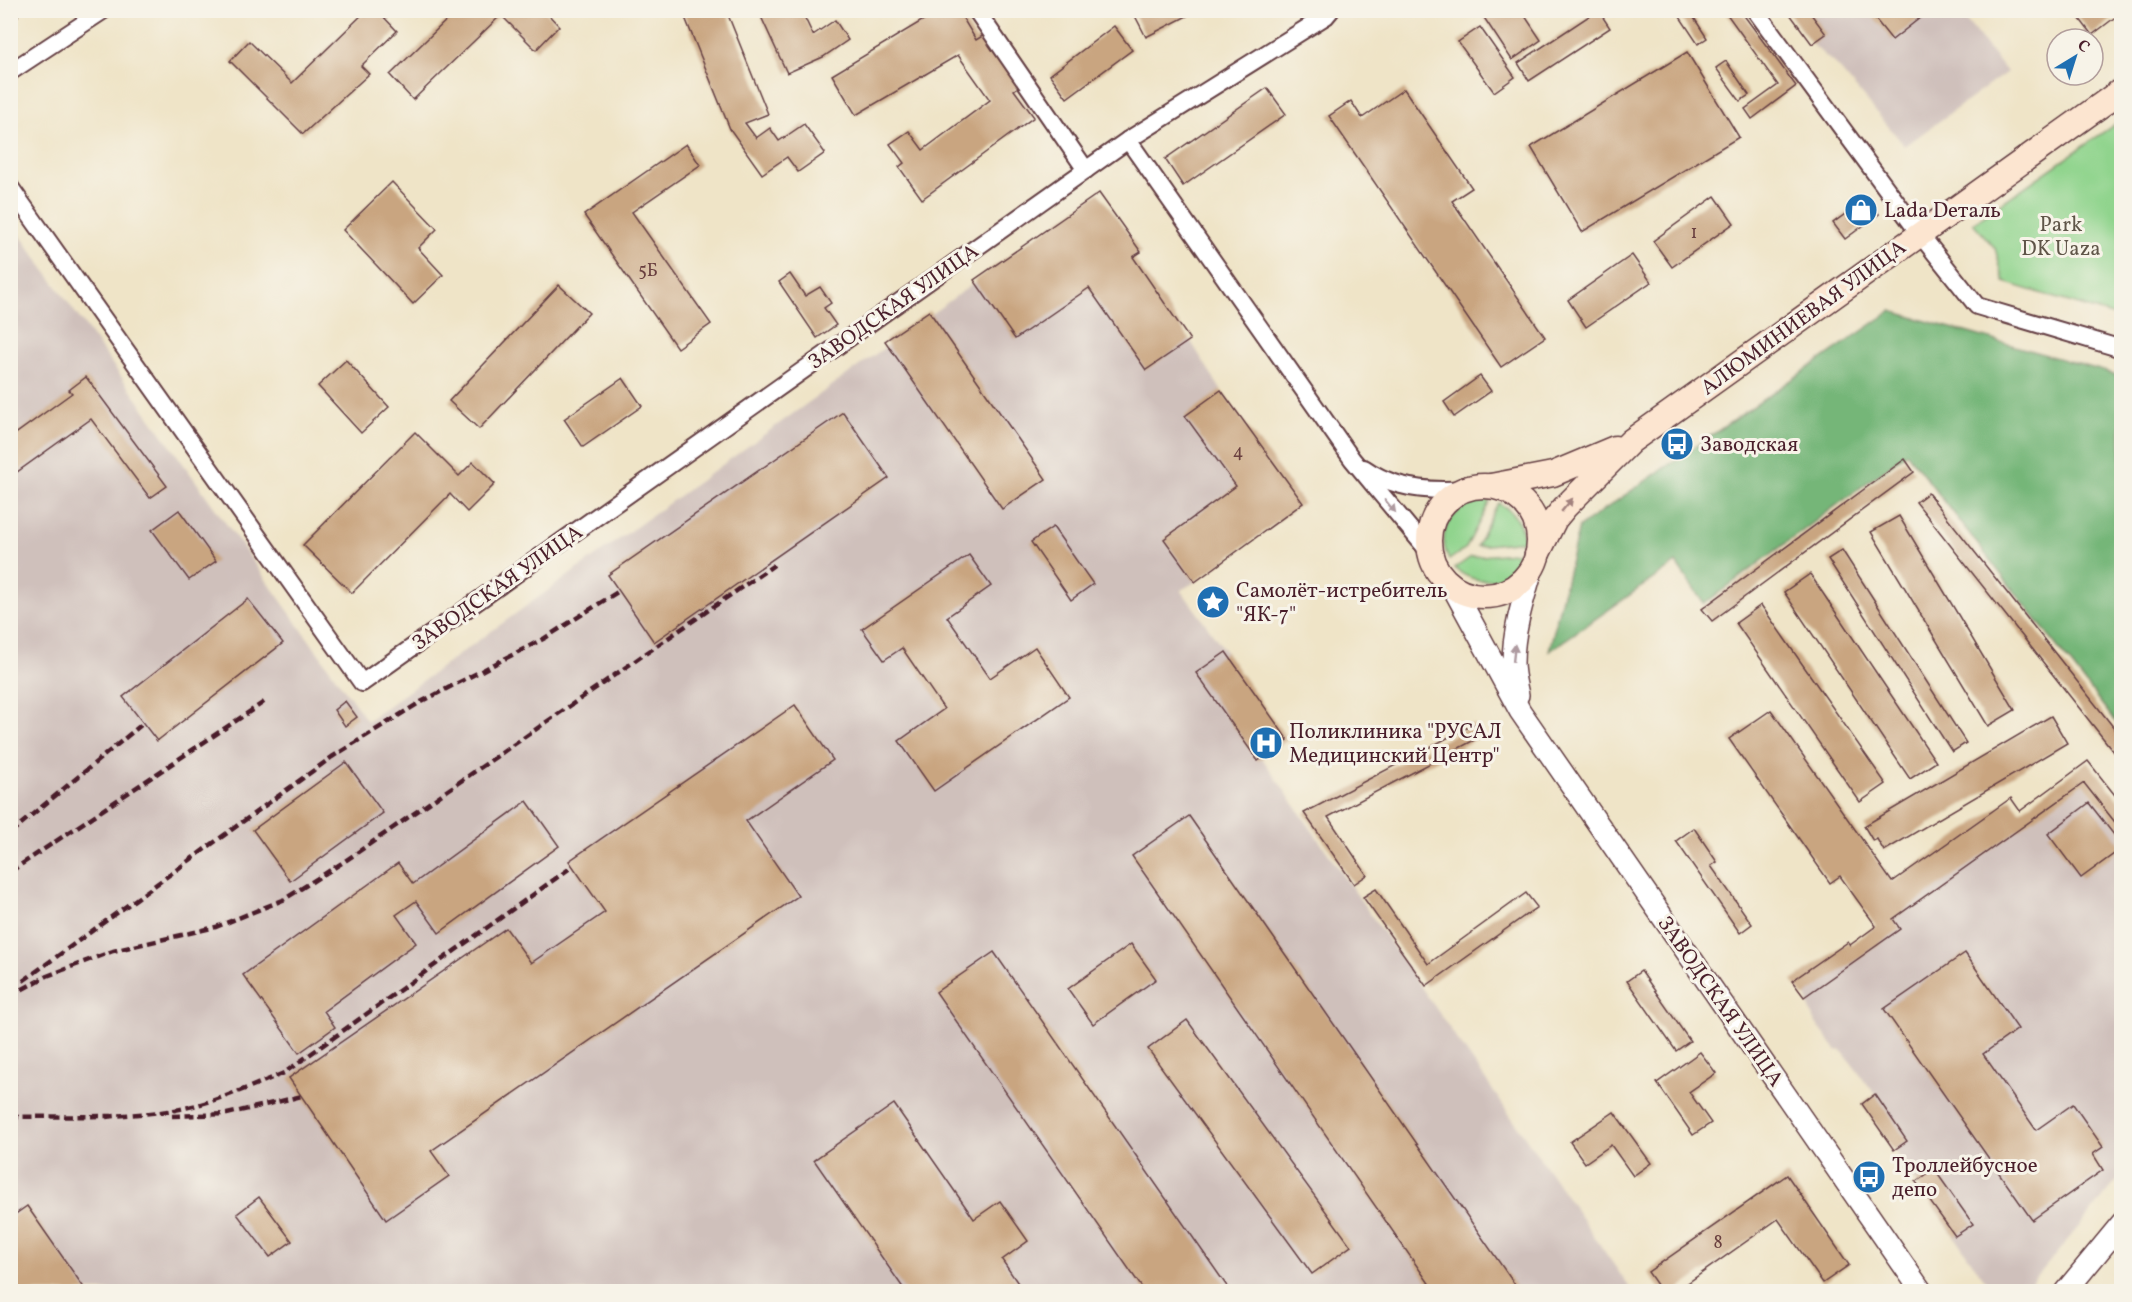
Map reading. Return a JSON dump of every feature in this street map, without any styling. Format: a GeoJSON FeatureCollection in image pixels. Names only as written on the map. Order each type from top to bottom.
{"type":"FeatureCollection","features":[{"type":"Feature","properties":{"kind":"main road","name":"АЛЮМИНИЕВАЯ УЛИЦА"},"geometry":{"type":"LineString","coordinates":[[1631,441],[2121,90]]}},
{"type":"Feature","properties":{"kind":"main road"},"geometry":{"type":"LineString","coordinates":[[1631,441],[1565,507],[1556,519],[1535,561],[1519,584],[1507,591],[1479,596],[1465,593],[1452,586],[1439,570],[1430,553],[1429,537],[1432,521],[1440,507],[1451,496],[1464,489],[1477,486],[1491,486],[1552,474],[1631,441]]}},
{"type":"Feature","properties":{"kind":"main road"},"geometry":{"type":"LineString","coordinates":[[1491,486],[1517,496],[1534,517],[1538,530],[1535,561]]}},
{"type":"Feature","properties":{"kind":"street"},"geometry":{"type":"LineString","coordinates":[[10,72],[104,10]]}},
{"type":"Feature","properties":{"kind":"street"},"geometry":{"type":"LineString","coordinates":[[976,10],[1086,170]]}},
{"type":"Feature","properties":{"kind":"street","name":"ЗАВОДСКАЯ УЛИЦА"},"geometry":{"type":"LineString","coordinates":[[10,188],[362,683],[1128,140],[1326,16],[1331,10]]}},
{"type":"Feature","properties":{"kind":"street"},"geometry":{"type":"LineString","coordinates":[[1755,10],[1919,233],[1977,306],[2121,349]]}},
{"type":"Feature","properties":{"kind":"street"},"geometry":{"type":"LineString","coordinates":[[1128,140],[1353,461],[1430,553]]}},
{"type":"Feature","properties":{"kind":"street"},"geometry":{"type":"LineString","coordinates":[[1353,461],[1383,478],[1413,487],[1438,491],[1464,489]]}},
{"type":"Feature","properties":{"kind":"street"},"geometry":{"type":"LineString","coordinates":[[1520,711],[1513,663],[1519,623],[1535,561]]}},
{"type":"Feature","properties":{"kind":"street","name":"ЗАВОДСКАЯ УЛИЦА"},"geometry":{"type":"LineString","coordinates":[[1452,586],[1520,711],[1922,1292]]}},
{"type":"Feature","properties":{"kind":"street"},"geometry":{"type":"LineString","coordinates":[[2065,1292],[2121,1223]]}},
{"type":"Feature","properties":{"kind":"shaded area"},"geometry":{"type":"Polygon","coordinates":[[[1787,11],[1976,11],[1965,19],[2007,72],[1905,146],[1838,67],[1812,44],[1787,11]]]}},
{"type":"Feature","properties":{"kind":"shaded area"},"geometry":{"type":"Polygon","coordinates":[[[1099,193],[1141,252],[1133,258],[1190,340],[1221,390],[1185,416],[1236,486],[1164,539],[1195,582],[1181,590],[1226,652],[1258,761],[1262,758],[1632,1291],[11,1291],[10,221],[367,721],[1099,193]]]}},
{"type":"Feature","properties":{"kind":"shaded area","name":"Троллейбусное депо"},"geometry":{"type":"Polygon","coordinates":[[[2084,783],[2121,831],[2121,1176],[2026,1290],[1991,1289],[1862,1104],[1875,1094],[1842,1051],[1836,1050],[1813,1019],[1806,995],[1900,929],[1893,919],[2084,783]]]}},
{"type":"Feature","properties":{"kind":"green space","name":"Park DK Uaza"},"geometry":{"type":"Polygon","coordinates":[[[2121,120],[2121,318],[2004,282],[1995,248],[1973,223],[2121,120]]]}},
{"type":"Feature","properties":{"kind":"green space"},"geometry":{"type":"Polygon","coordinates":[[[1891,311],[2121,376],[2121,729],[1907,453],[1704,604],[1676,563],[1549,651],[1579,527],[1891,311]]]}},
{"type":"Feature","properties":{"kind":"green space"},"geometry":{"type":"Polygon","coordinates":[[[1479,501],[1490,501],[1466,548],[1449,560],[1444,540],[1449,523],[1461,510],[1479,501]]]}},
{"type":"Feature","properties":{"kind":"green space"},"geometry":{"type":"Polygon","coordinates":[[[1498,503],[1517,519],[1524,541],[1477,546],[1498,503]]]}},
{"type":"Feature","properties":{"kind":"green space"},"geometry":{"type":"Polygon","coordinates":[[[1522,552],[1512,571],[1494,580],[1473,578],[1455,568],[1471,557],[1522,552]]]}},
{"type":"Feature","properties":{"kind":"building"},"geometry":{"type":"Polygon","coordinates":[[[367,10],[377,10],[397,31],[361,66],[369,74],[303,134],[230,61],[249,41],[292,83],[367,10]]]}},
{"type":"Feature","properties":{"kind":"building"},"geometry":{"type":"Polygon","coordinates":[[[457,10],[544,10],[559,26],[536,50],[501,15],[413,100],[390,75],[457,10]]]}},
{"type":"Feature","properties":{"kind":"building"},"geometry":{"type":"Polygon","coordinates":[[[682,10],[726,10],[768,114],[745,123],[756,138],[770,128],[779,141],[804,124],[825,153],[798,172],[787,157],[762,174],[730,129],[682,10]]]}},
{"type":"Feature","properties":{"kind":"building"},"geometry":{"type":"Polygon","coordinates":[[[758,10],[801,10],[813,35],[835,20],[848,40],[823,57],[787,73],[758,10]]]}},
{"type":"Feature","properties":{"kind":"building"},"geometry":{"type":"Polygon","coordinates":[[[940,10],[958,10],[976,40],[984,35],[1020,86],[1014,90],[1034,117],[922,199],[899,167],[904,163],[890,144],[909,131],[923,150],[990,100],[958,55],[856,115],[832,75],[940,10]]]}},
{"type":"Feature","properties":{"kind":"building"},"geometry":{"type":"Polygon","coordinates":[[[1132,10],[1186,10],[1189,15],[1146,37],[1132,10]]]}},
{"type":"Feature","properties":{"kind":"building"},"geometry":{"type":"Polygon","coordinates":[[[1479,10],[1521,10],[1541,40],[1512,60],[1479,10]]]}},
{"type":"Feature","properties":{"kind":"building"},"geometry":{"type":"Polygon","coordinates":[[[1598,10],[1610,28],[1529,81],[1518,63],[1598,10]]]}},
{"type":"Feature","properties":{"kind":"building"},"geometry":{"type":"Polygon","coordinates":[[[1689,10],[1707,38],[1698,44],[1680,17],[1689,10]]]}},
{"type":"Feature","properties":{"kind":"building"},"geometry":{"type":"Polygon","coordinates":[[[1724,10],[1740,10],[1796,86],[1752,119],[1745,109],[1778,85],[1724,10]]]}},
{"type":"Feature","properties":{"kind":"building"},"geometry":{"type":"Polygon","coordinates":[[[1787,10],[1808,10],[1826,34],[1812,44],[1787,10]]]}},
{"type":"Feature","properties":{"kind":"building"},"geometry":{"type":"Polygon","coordinates":[[[1877,10],[1930,10],[1892,40],[1872,15],[1877,10]]]}},
{"type":"Feature","properties":{"kind":"building"},"geometry":{"type":"Polygon","coordinates":[[[2073,10],[2122,10],[2102,27],[2086,27],[2073,10]]]}},
{"type":"Feature","properties":{"kind":"building"},"geometry":{"type":"Polygon","coordinates":[[[1114,26],[1132,50],[1067,98],[1050,75],[1114,26]]]}},
{"type":"Feature","properties":{"kind":"building"},"geometry":{"type":"Polygon","coordinates":[[[1480,27],[1515,77],[1494,92],[1458,42],[1480,27]]]}},
{"type":"Feature","properties":{"kind":"building"},"geometry":{"type":"Polygon","coordinates":[[[1687,52],[1739,137],[1582,232],[1531,147],[1687,52]]]}},
{"type":"Feature","properties":{"kind":"building"},"geometry":{"type":"Polygon","coordinates":[[[1726,61],[1749,95],[1740,101],[1716,68],[1726,61]]]}},
{"type":"Feature","properties":{"kind":"building"},"geometry":{"type":"Polygon","coordinates":[[[1267,88],[1286,114],[1183,186],[1165,159],[1267,88]]]}},
{"type":"Feature","properties":{"kind":"building"},"geometry":{"type":"Polygon","coordinates":[[[1404,89],[1472,188],[1452,201],[1545,337],[1501,367],[1329,116],[1351,101],[1362,118],[1404,89]]]}},
{"type":"Feature","properties":{"kind":"building"},"geometry":{"type":"Polygon","coordinates":[[[686,144],[700,165],[632,212],[711,324],[677,348],[584,215],[686,144]]]}},
{"type":"Feature","properties":{"kind":"building"},"geometry":{"type":"Polygon","coordinates":[[[392,182],[437,229],[418,248],[443,275],[413,304],[343,230],[392,182]]]}},
{"type":"Feature","properties":{"kind":"building"},"geometry":{"type":"Polygon","coordinates":[[[1099,193],[1141,252],[1133,257],[1190,340],[1146,370],[1089,288],[1015,339],[974,280],[1099,193]]]}},
{"type":"Feature","properties":{"kind":"building"},"geometry":{"type":"Polygon","coordinates":[[[1715,196],[1734,223],[1672,267],[1653,241],[1715,196]]]}},
{"type":"Feature","properties":{"kind":"building"},"geometry":{"type":"Polygon","coordinates":[[[1867,198],[1879,214],[1845,239],[1833,223],[1867,198]]]}},
{"type":"Feature","properties":{"kind":"building"},"geometry":{"type":"Polygon","coordinates":[[[1632,255],[1651,282],[1586,327],[1568,300],[1632,255]]]}},
{"type":"Feature","properties":{"kind":"building"},"geometry":{"type":"Polygon","coordinates":[[[790,274],[805,296],[820,287],[831,303],[824,308],[836,325],[817,338],[779,282],[790,274]]]}},
{"type":"Feature","properties":{"kind":"building"},"geometry":{"type":"Polygon","coordinates":[[[559,285],[589,313],[479,429],[449,401],[559,285]]]}},
{"type":"Feature","properties":{"kind":"building"},"geometry":{"type":"Polygon","coordinates":[[[929,311],[1046,479],[1002,509],[885,341],[929,311]]]}},
{"type":"Feature","properties":{"kind":"building"},"geometry":{"type":"Polygon","coordinates":[[[346,360],[389,407],[361,433],[318,386],[346,360]]]}},
{"type":"Feature","properties":{"kind":"building"},"geometry":{"type":"Polygon","coordinates":[[[1480,376],[1491,391],[1454,417],[1444,402],[1480,376]]]}},
{"type":"Feature","properties":{"kind":"building"},"geometry":{"type":"Polygon","coordinates":[[[86,377],[167,486],[150,498],[91,419],[10,477],[10,438],[72,393],[69,390],[86,377]]]}},
{"type":"Feature","properties":{"kind":"building"},"geometry":{"type":"Polygon","coordinates":[[[623,378],[642,406],[583,447],[564,419],[623,378]]]}},
{"type":"Feature","properties":{"kind":"building"},"geometry":{"type":"Polygon","coordinates":[[[1221,390],[1303,503],[1195,582],[1164,539],[1236,486],[1185,416],[1221,390]]]}},
{"type":"Feature","properties":{"kind":"building"},"geometry":{"type":"Polygon","coordinates":[[[843,412],[889,478],[654,642],[608,575],[843,412]]]}},
{"type":"Feature","properties":{"kind":"building"},"geometry":{"type":"Polygon","coordinates":[[[415,432],[459,476],[473,462],[495,484],[467,512],[450,494],[352,593],[303,545],[415,432]]]}},
{"type":"Feature","properties":{"kind":"building"},"geometry":{"type":"Polygon","coordinates":[[[1905,459],[1914,472],[1712,621],[1702,609],[1905,459]]]}},
{"type":"Feature","properties":{"kind":"building"},"geometry":{"type":"Polygon","coordinates":[[[1928,493],[2122,738],[2122,762],[1916,502],[1928,493]]]}},
{"type":"Feature","properties":{"kind":"building"},"geometry":{"type":"Polygon","coordinates":[[[179,510],[216,561],[189,580],[152,530],[179,510]]]}},
{"type":"Feature","properties":{"kind":"building"},"geometry":{"type":"Polygon","coordinates":[[[1899,516],[2015,710],[1988,726],[1871,532],[1899,516]]]}},
{"type":"Feature","properties":{"kind":"building"},"geometry":{"type":"Polygon","coordinates":[[[1053,527],[1093,584],[1071,600],[1031,542],[1053,527]]]}},
{"type":"Feature","properties":{"kind":"building"},"geometry":{"type":"Polygon","coordinates":[[[1842,550],[1966,743],[1952,752],[1828,559],[1842,550]]]}},
{"type":"Feature","properties":{"kind":"building"},"geometry":{"type":"Polygon","coordinates":[[[969,555],[991,586],[947,617],[990,678],[1035,647],[1069,697],[934,791],[899,741],[944,709],[902,648],[884,660],[862,629],[969,555]]]}},
{"type":"Feature","properties":{"kind":"building"},"geometry":{"type":"Polygon","coordinates":[[[1810,574],[1936,762],[1910,779],[1784,592],[1810,574]]]}},
{"type":"Feature","properties":{"kind":"building"},"geometry":{"type":"Polygon","coordinates":[[[248,599],[283,643],[157,741],[123,697],[248,599]]]}},
{"type":"Feature","properties":{"kind":"building"},"geometry":{"type":"Polygon","coordinates":[[[1761,605],[1886,784],[1860,802],[1736,623],[1761,605]]]}},
{"type":"Feature","properties":{"kind":"building"},"geometry":{"type":"Polygon","coordinates":[[[1226,652],[1288,740],[1258,761],[1196,673],[1226,652]]]}},
{"type":"Feature","properties":{"kind":"building"},"geometry":{"type":"Polygon","coordinates":[[[345,701],[357,717],[345,726],[334,710],[345,701]]]}},
{"type":"Feature","properties":{"kind":"building"},"geometry":{"type":"Polygon","coordinates":[[[795,705],[833,760],[746,821],[798,896],[431,1151],[449,1176],[386,1220],[289,1078],[506,928],[531,963],[605,912],[569,861],[795,705]]]}},
{"type":"Feature","properties":{"kind":"building"},"geometry":{"type":"Polygon","coordinates":[[[1771,710],[1892,882],[2011,798],[2020,811],[2088,761],[2122,804],[2122,831],[2084,783],[1893,919],[1900,929],[1804,997],[1792,981],[1848,942],[1850,945],[1876,926],[1840,876],[1830,883],[1729,739],[1771,710]]]}},
{"type":"Feature","properties":{"kind":"building"},"geometry":{"type":"Polygon","coordinates":[[[2051,716],[2067,743],[1884,851],[1877,839],[1873,841],[1864,826],[2051,716]]]}},
{"type":"Feature","properties":{"kind":"building"},"geometry":{"type":"Polygon","coordinates":[[[1474,724],[1482,736],[1328,817],[1367,875],[1354,884],[1304,813],[1474,724]]]}},
{"type":"Feature","properties":{"kind":"building"},"geometry":{"type":"Polygon","coordinates":[[[346,762],[383,813],[290,881],[253,830],[346,762]]]}},
{"type":"Feature","properties":{"kind":"building"},"geometry":{"type":"Polygon","coordinates":[[[527,801],[559,846],[439,933],[416,901],[396,915],[416,943],[324,1011],[335,1027],[299,1053],[243,975],[398,863],[413,884],[527,801]]]}},
{"type":"Feature","properties":{"kind":"building"},"geometry":{"type":"Polygon","coordinates":[[[2089,803],[2122,848],[2081,878],[2048,834],[2089,803]]]}},
{"type":"Feature","properties":{"kind":"building"},"geometry":{"type":"Polygon","coordinates":[[[1189,816],[1520,1292],[1435,1292],[1132,856],[1189,816]]]}},
{"type":"Feature","properties":{"kind":"building"},"geometry":{"type":"Polygon","coordinates":[[[1694,828],[1717,862],[1711,866],[1752,924],[1740,933],[1676,841],[1694,828]]]}},
{"type":"Feature","properties":{"kind":"building"},"geometry":{"type":"Polygon","coordinates":[[[1376,889],[1428,964],[1526,893],[1537,907],[1426,986],[1363,897],[1376,889]]]}},
{"type":"Feature","properties":{"kind":"building"},"geometry":{"type":"Polygon","coordinates":[[[1131,944],[1156,979],[1093,1024],[1068,989],[1131,944]]]}},
{"type":"Feature","properties":{"kind":"building"},"geometry":{"type":"Polygon","coordinates":[[[994,952],[1231,1292],[1145,1292],[936,992],[994,952]]]}},
{"type":"Feature","properties":{"kind":"building"},"geometry":{"type":"Polygon","coordinates":[[[1965,953],[2018,1029],[1983,1054],[2036,1130],[2073,1104],[2103,1147],[2093,1154],[2103,1170],[2032,1220],[1884,1009],[1965,953]]]}},
{"type":"Feature","properties":{"kind":"building"},"geometry":{"type":"Polygon","coordinates":[[[1641,971],[1690,1041],[1676,1051],[1627,981],[1641,971]]]}},
{"type":"Feature","properties":{"kind":"building"},"geometry":{"type":"Polygon","coordinates":[[[1187,1020],[1351,1246],[1312,1274],[1148,1049],[1187,1020]]]}},
{"type":"Feature","properties":{"kind":"building"},"geometry":{"type":"Polygon","coordinates":[[[1700,1052],[1716,1073],[1689,1092],[1711,1123],[1693,1135],[1657,1083],[1700,1052]]]}},
{"type":"Feature","properties":{"kind":"building"},"geometry":{"type":"Polygon","coordinates":[[[1875,1094],[1907,1141],[1894,1150],[1862,1104],[1875,1094]]]}},
{"type":"Feature","properties":{"kind":"building"},"geometry":{"type":"Polygon","coordinates":[[[894,1104],[974,1219],[1000,1201],[1028,1241],[1002,1260],[1024,1292],[906,1292],[814,1160],[894,1104]]]}},
{"type":"Feature","properties":{"kind":"building"},"geometry":{"type":"Polygon","coordinates":[[[1614,1112],[1651,1163],[1633,1176],[1611,1145],[1585,1163],[1570,1142],[1614,1112]]]}},
{"type":"Feature","properties":{"kind":"building"},"geometry":{"type":"Polygon","coordinates":[[[1934,1169],[1973,1224],[1955,1236],[1916,1182],[1934,1169]]]}},
{"type":"Feature","properties":{"kind":"building"},"geometry":{"type":"Polygon","coordinates":[[[1787,1175],[1849,1265],[1823,1283],[1778,1219],[1675,1292],[1662,1292],[1648,1272],[1787,1175]]]}},
{"type":"Feature","properties":{"kind":"building"},"geometry":{"type":"Polygon","coordinates":[[[259,1197],[292,1241],[270,1257],[237,1214],[259,1197]]]}},
{"type":"Feature","properties":{"kind":"building"},"geometry":{"type":"Polygon","coordinates":[[[27,1206],[87,1292],[10,1292],[10,1218],[27,1206]]]}},
{"type":"Feature","properties":{"kind":"railway"},"geometry":{"type":"LineString","coordinates":[[10,18],[26,10]]}},
{"type":"Feature","properties":{"kind":"railway"},"geometry":{"type":"LineString","coordinates":[[10,996],[47,976],[113,951],[216,927],[283,900],[345,861],[774,565]]}},
{"type":"Feature","properties":{"kind":"railway"},"geometry":{"type":"LineString","coordinates":[[23,981],[332,757],[419,703],[545,638],[619,591]]}},
{"type":"Feature","properties":{"kind":"railway"},"geometry":{"type":"LineString","coordinates":[[10,872],[264,702]]}},
{"type":"Feature","properties":{"kind":"railway"},"geometry":{"type":"LineString","coordinates":[[10,833],[141,725]]}},
{"type":"Feature","properties":{"kind":"railway"},"geometry":{"type":"LineString","coordinates":[[106,1117],[189,1107],[284,1073],[573,866]]}},
{"type":"Feature","properties":{"kind":"railway"},"geometry":{"type":"LineString","coordinates":[[172,1116],[227,1114],[302,1096]]}},
{"type":"Feature","properties":{"kind":"railway"},"geometry":{"type":"LineString","coordinates":[[10,1117],[112,1116]]}},
{"type":"Feature","properties":{"kind":"place","name":"Lada Dеталь"},"geometry":{"type":"Point","coordinates":[1861,210]}},
{"type":"Feature","properties":{"kind":"place","name":"Заводская"},"geometry":{"type":"Point","coordinates":[1677,444]}},
{"type":"Feature","properties":{"kind":"place","name":"Самолёт-истребитель \"ЯК-7\""},"geometry":{"type":"Point","coordinates":[1213,602]}},
{"type":"Feature","properties":{"kind":"place","name":"Поликлиника \"РУСАЛ Медицинский Центр\""},"geometry":{"type":"Point","coordinates":[1266,743]}},
{"type":"Feature","properties":{"kind":"place","name":"Троллейбусное депо"},"geometry":{"type":"Point","coordinates":[1869,1177]}}]}
